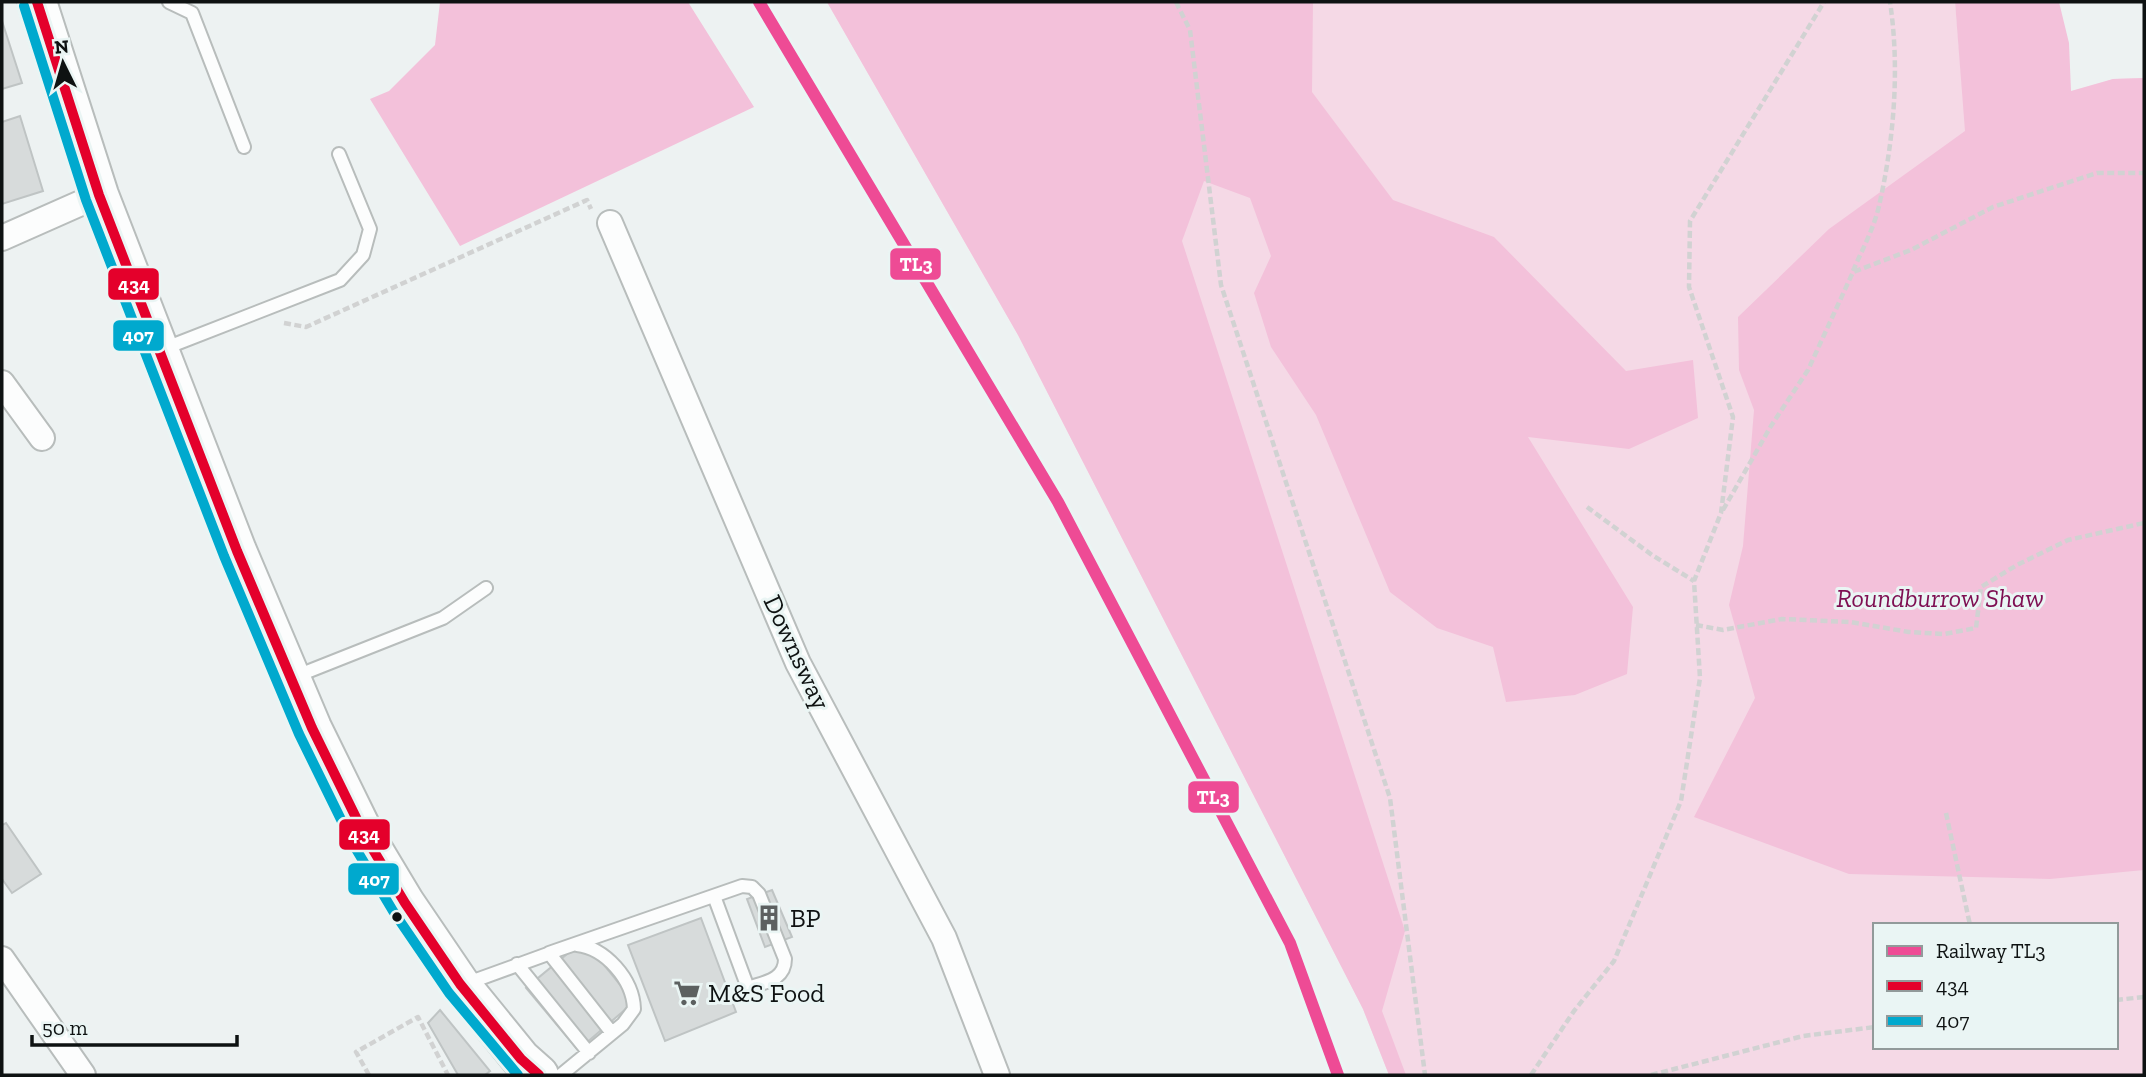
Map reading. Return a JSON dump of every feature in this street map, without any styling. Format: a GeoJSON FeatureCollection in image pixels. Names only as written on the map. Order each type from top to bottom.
{"type":"FeatureCollection","features":[{"type":"Feature","properties":{"kind":"highway"},"geometry":{"type":"LineString","coordinates":[[37,2],[99,195],[237,551],[290,678],[366,838],[405,903],[461,986],[522,1059],[539,1075]]}},
{"type":"Feature","properties":{"kind":"street"},"geometry":{"type":"LineString","coordinates":[[2,238],[99,195]]}},
{"type":"Feature","properties":{"kind":"street","name":"Downsway"},"geometry":{"type":"LineString","coordinates":[[610,223],[798,663],[944,938],[997,1075]]}},
{"type":"Feature","properties":{"kind":"street"},"geometry":{"type":"LineString","coordinates":[[2,383],[42,438]]}},
{"type":"Feature","properties":{"kind":"street"},"geometry":{"type":"LineString","coordinates":[[2,959],[83,1075]]}},
{"type":"Feature","properties":{"kind":"lane"},"geometry":{"type":"LineString","coordinates":[[169,2],[192,13],[244,148]]}},
{"type":"Feature","properties":{"kind":"lane"},"geometry":{"type":"LineString","coordinates":[[159,350],[340,280],[363,255],[370,229],[339,154]]}},
{"type":"Feature","properties":{"kind":"lane"},"geometry":{"type":"LineString","coordinates":[[290,678],[443,618],[486,588]]}},
{"type":"Feature","properties":{"kind":"lane"},"geometry":{"type":"LineString","coordinates":[[461,986],[743,886],[752,887],[759,894],[785,959],[785,969],[780,976],[748,988],[715,896]]}},
{"type":"Feature","properties":{"kind":"lane"},"geometry":{"type":"LineString","coordinates":[[549,953],[578,944],[601,953],[622,975],[634,1002],[634,1009],[623,1024],[561,1075]]}},
{"type":"Feature","properties":{"kind":"lane"},"geometry":{"type":"LineString","coordinates":[[549,953],[612,1033]]}},
{"type":"Feature","properties":{"kind":"lane"},"geometry":{"type":"LineString","coordinates":[[517,964],[589,1053]]}},
{"type":"Feature","properties":{"kind":"path"},"geometry":{"type":"LineString","coordinates":[[1176,2],[1190,30],[1222,285],[1390,798],[1425,1075]]}},
{"type":"Feature","properties":{"kind":"path"},"geometry":{"type":"LineString","coordinates":[[1721,513],[1732,417],[1689,287],[1690,221],[1824,2]]}},
{"type":"Feature","properties":{"kind":"path"},"geometry":{"type":"LineString","coordinates":[[1531,1075],[1574,1011],[1614,961],[1681,801],[1700,678],[1694,581],[1721,513],[1771,426],[1808,370],[1853,272],[1878,207],[1893,120],[1896,41],[1890,2]]}},
{"type":"Feature","properties":{"kind":"path"},"geometry":{"type":"LineString","coordinates":[[1853,272],[1910,250],[1993,206],[2097,173],[2144,173]]}},
{"type":"Feature","properties":{"kind":"path"},"geometry":{"type":"LineString","coordinates":[[282,322],[306,327],[587,200],[591,209],[610,223]]}},
{"type":"Feature","properties":{"kind":"path"},"geometry":{"type":"LineString","coordinates":[[1587,506],[1652,555],[1694,581]]}},
{"type":"Feature","properties":{"kind":"path"},"geometry":{"type":"LineString","coordinates":[[1696,625],[1723,630],[1782,620],[1836,621],[1909,632],[1944,634],[1976,628],[1981,587],[2017,565],[2068,540],[2144,523]]}},
{"type":"Feature","properties":{"kind":"path"},"geometry":{"type":"LineString","coordinates":[[1946,813],[1970,923]]}},
{"type":"Feature","properties":{"kind":"path"},"geometry":{"type":"LineString","coordinates":[[2118,1000],[2144,997]]}},
{"type":"Feature","properties":{"kind":"path"},"geometry":{"type":"LineString","coordinates":[[369,1075],[356,1052],[418,1017],[448,1075]]}},
{"type":"Feature","properties":{"kind":"path"},"geometry":{"type":"LineString","coordinates":[[1651,1075],[1803,1036],[1873,1027]]}},
{"type":"Feature","properties":{"kind":"green space"},"geometry":{"type":"Polygon","coordinates":[[[440,2],[688,2],[754,107],[460,246],[370,99],[389,91],[435,45],[440,2]]]}},
{"type":"Feature","properties":{"kind":"green space"},"geometry":{"type":"Polygon","coordinates":[[[827,2],[1955,2],[1966,130],[2113,79],[2144,78],[2144,1075],[1389,1075],[1363,1009],[1018,335],[827,2]]]}},
{"type":"Feature","properties":{"kind":"green space"},"geometry":{"type":"Polygon","coordinates":[[[827,2],[1313,2],[1312,92],[1393,200],[1494,237],[1626,371],[1693,360],[1698,418],[1629,449],[1528,437],[1633,607],[1627,674],[1575,695],[1506,702],[1493,647],[1437,628],[1390,592],[1316,415],[1271,347],[1254,293],[1271,256],[1250,198],[1204,181],[1182,241],[1405,931],[1382,1011],[1406,1075],[1389,1075],[1363,1009],[1018,335],[827,2]]]}},
{"type":"Feature","properties":{"kind":"green space","name":"Roundburrow Shaw"},"geometry":{"type":"Polygon","coordinates":[[[1955,2],[2059,2],[2069,43],[2071,91],[2113,79],[2144,78],[2144,870],[2050,879],[1849,874],[1694,817],[1755,698],[1729,605],[1743,546],[1754,410],[1739,370],[1738,317],[1829,229],[1965,131],[1955,2]]]}},
{"type":"Feature","properties":{"kind":"building"},"geometry":{"type":"Polygon","coordinates":[[[2,21],[22,83],[2,89],[2,21]]]}},
{"type":"Feature","properties":{"kind":"building"},"geometry":{"type":"Polygon","coordinates":[[[20,116],[43,191],[2,204],[2,122],[20,116]]]}},
{"type":"Feature","properties":{"kind":"building"},"geometry":{"type":"Polygon","coordinates":[[[6,823],[41,874],[12,893],[2,879],[2,825],[6,823]]]}},
{"type":"Feature","properties":{"kind":"building","name":"BP"},"geometry":{"type":"Polygon","coordinates":[[[772,890],[792,937],[765,947],[747,899],[772,890]]]}},
{"type":"Feature","properties":{"kind":"building","name":"M&S Food"},"geometry":{"type":"Polygon","coordinates":[[[701,918],[736,1012],[665,1041],[628,945],[701,918]]]}},
{"type":"Feature","properties":{"kind":"building"},"geometry":{"type":"Polygon","coordinates":[[[584,940],[634,1002],[578,1050],[526,988],[584,940]]]}},
{"type":"Feature","properties":{"kind":"building"},"geometry":{"type":"Polygon","coordinates":[[[440,1010],[490,1071],[485,1075],[458,1075],[428,1023],[440,1010]]]}},
{"type":"Feature","properties":{"kind":"rail line","name":"TL3"},"geometry":{"type":"LineString","coordinates":[[759,2],[1058,502],[1290,943],[1338,1075]]}},
{"type":"Feature","properties":{"kind":"transit line","name":"434"},"geometry":{"type":"LineString","coordinates":[[37,2],[99,195],[237,551],[312,728],[366,838],[405,903],[460,984],[521,1059],[539,1075]]}},
{"type":"Feature","properties":{"kind":"transit line","name":"407"},"geometry":{"type":"LineString","coordinates":[[24,6],[86,200],[224,556],[299,734],[353,844],[393,911],[449,993],[518,1075]]}},
{"type":"Feature","properties":{"kind":"place","name":"BP"},"geometry":{"type":"Point","coordinates":[769,918]}},
{"type":"Feature","properties":{"kind":"place","name":"M&S Food"},"geometry":{"type":"Point","coordinates":[687,993]}}]}
